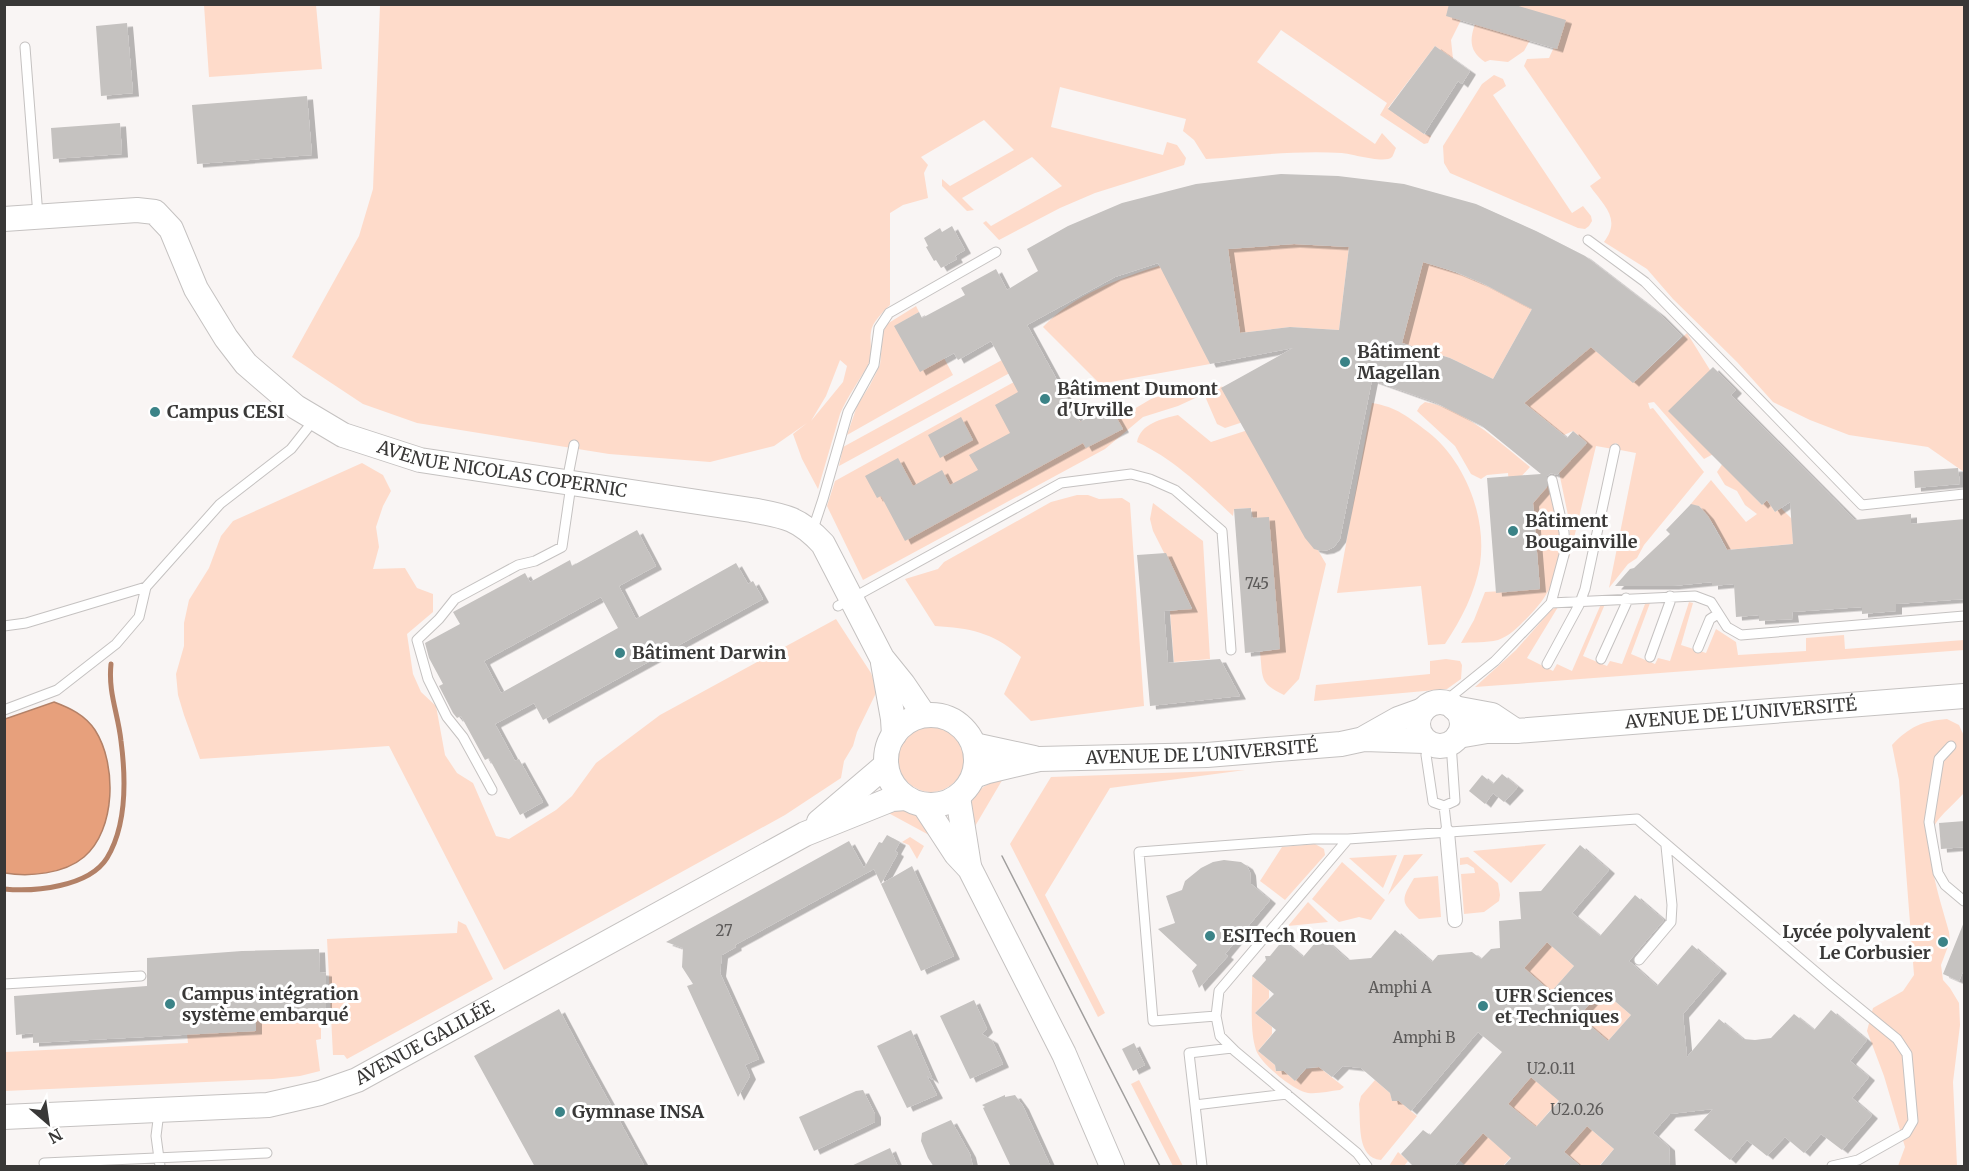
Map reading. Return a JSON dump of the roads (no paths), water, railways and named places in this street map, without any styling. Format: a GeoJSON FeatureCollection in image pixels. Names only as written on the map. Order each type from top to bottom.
{"type":"FeatureCollection","features":[{"type":"Feature","properties":{"kind":"street","name":"AVENUE NICOLAS COPERNIC"},"geometry":{"type":"LineString","coordinates":[[38,216],[137,210],[155,212],[171,229],[196,289],[239,355],[256,374],[296,407],[343,435],[420,460],[779,515],[800,522],[823,544],[845,602],[924,715]]}},
{"type":"Feature","properties":{"kind":"street"},"geometry":{"type":"LineString","coordinates":[[4,219],[38,216]]}},
{"type":"Feature","properties":{"kind":"street","name":"AVENUE NICOLAS COPERNIC"},"geometry":{"type":"LineString","coordinates":[[882,658],[892,710],[894,735]]}},
{"type":"Feature","properties":{"kind":"street","name":"AVENUE DE L'UNIVERSITÉ"},"geometry":{"type":"LineString","coordinates":[[974,776],[1039,759],[1207,755],[1341,744],[1364,739],[1441,741],[1487,731],[1516,731],[1965,696]]}},
{"type":"Feature","properties":{"kind":"street"},"geometry":{"type":"LineString","coordinates":[[1440,707],[1461,718],[1461,731],[1441,741],[1419,729],[1418,723],[1440,707],[1492,715],[1516,731]]}},
{"type":"Feature","properties":{"kind":"street","name":"AVENUE DE L'UNIVERSITÉ"},"geometry":{"type":"LineString","coordinates":[[1364,739],[1398,719],[1440,707]]}},
{"type":"Feature","properties":{"kind":"street"},"geometry":{"type":"LineString","coordinates":[[915,802],[936,806],[958,797],[968,788],[974,776],[977,766],[974,745],[962,726],[950,718],[924,715],[902,726],[889,744],[886,765],[889,778],[896,789],[915,802],[970,868]]}},
{"type":"Feature","properties":{"kind":"street","name":"AVENUE DE L'UNIVERSITÉ"},"geometry":{"type":"LineString","coordinates":[[974,745],[1039,759]]}},
{"type":"Feature","properties":{"kind":"street","name":"AVENUE GALILÉE"},"geometry":{"type":"LineString","coordinates":[[805,834],[886,765]]}},
{"type":"Feature","properties":{"kind":"street"},"geometry":{"type":"LineString","coordinates":[[958,797],[970,868],[1064,1054],[1112,1167]]}},
{"type":"Feature","properties":{"kind":"street","name":"AVENUE GALILÉE"},"geometry":{"type":"LineString","coordinates":[[4,1118],[268,1105],[320,1093],[357,1080],[805,834],[892,799],[915,802]]}},
{"type":"Feature","properties":{"kind":"street"},"geometry":{"type":"LineString","coordinates":[[1447,832],[1455,920]]}},
{"type":"Feature","properties":{"kind":"lane"},"geometry":{"type":"LineString","coordinates":[[25,47],[38,216]]}},
{"type":"Feature","properties":{"kind":"lane"},"geometry":{"type":"LineString","coordinates":[[1588,240],[1603,249],[1653,290],[1862,505],[1965,494]]}},
{"type":"Feature","properties":{"kind":"lane"},"geometry":{"type":"LineString","coordinates":[[812,532],[849,412],[874,365],[879,328],[889,314],[996,252]]}},
{"type":"Feature","properties":{"kind":"lane"},"geometry":{"type":"LineString","coordinates":[[4,710],[57,690],[116,644],[139,617],[146,587],[220,504],[291,449],[315,418]]}},
{"type":"Feature","properties":{"kind":"lane"},"geometry":{"type":"LineString","coordinates":[[492,790],[463,737],[447,717],[428,679],[417,639],[439,619],[455,599],[518,565],[536,561],[562,547],[574,445]]}},
{"type":"Feature","properties":{"kind":"lane"},"geometry":{"type":"LineString","coordinates":[[1547,664],[1579,605],[1585,589],[1615,449]]}},
{"type":"Feature","properties":{"kind":"lane"},"geometry":{"type":"LineString","coordinates":[[845,602],[1061,483],[1131,474],[1175,490],[1222,531],[1231,650]]}},
{"type":"Feature","properties":{"kind":"lane"},"geometry":{"type":"LineString","coordinates":[[1440,707],[1495,661],[1551,603],[1565,550],[1564,532],[1552,480]]}},
{"type":"Feature","properties":{"kind":"lane"},"geometry":{"type":"LineString","coordinates":[[4,626],[26,623],[146,587]]}},
{"type":"Feature","properties":{"kind":"lane"},"geometry":{"type":"LineString","coordinates":[[1551,603],[1695,596],[1711,602],[1727,627],[1741,635],[1965,616]]}},
{"type":"Feature","properties":{"kind":"lane"},"geometry":{"type":"LineString","coordinates":[[1650,657],[1670,597]]}},
{"type":"Feature","properties":{"kind":"lane"},"geometry":{"type":"LineString","coordinates":[[1601,659],[1626,604],[1626,598]]}},
{"type":"Feature","properties":{"kind":"lane"},"geometry":{"type":"LineString","coordinates":[[1698,648],[1710,619],[1718,614]]}},
{"type":"Feature","properties":{"kind":"lane"},"geometry":{"type":"LineString","coordinates":[[1441,741],[1455,801],[1444,806],[1433,802],[1426,755],[1441,741]]}},
{"type":"Feature","properties":{"kind":"lane"},"geometry":{"type":"LineString","coordinates":[[1951,746],[1939,759],[1929,822],[1938,873],[1945,885],[1965,902]]}},
{"type":"Feature","properties":{"kind":"lane"},"geometry":{"type":"LineString","coordinates":[[1444,806],[1447,832]]}},
{"type":"Feature","properties":{"kind":"lane"},"geometry":{"type":"LineString","coordinates":[[1216,1016],[1153,1021],[1139,852],[1637,819],[1666,846],[1897,1039],[1907,1054],[1913,1121],[1906,1133],[1858,1160],[1832,1167]]}},
{"type":"Feature","properties":{"kind":"lane"},"geometry":{"type":"LineString","coordinates":[[1348,839],[1219,991],[1216,1016],[1220,1036],[1358,1153],[1367,1167]]}},
{"type":"Feature","properties":{"kind":"lane"},"geometry":{"type":"LineString","coordinates":[[1638,960],[1671,922],[1672,905],[1666,846]]}},
{"type":"Feature","properties":{"kind":"lane"},"geometry":{"type":"LineString","coordinates":[[4,984],[141,976]]}},
{"type":"Feature","properties":{"kind":"lane"},"geometry":{"type":"LineString","coordinates":[[1202,1167],[1189,1053],[1232,1048]]}},
{"type":"Feature","properties":{"kind":"lane"},"geometry":{"type":"LineString","coordinates":[[1195,1105],[1287,1094]]}},
{"type":"Feature","properties":{"kind":"lane"},"geometry":{"type":"LineString","coordinates":[[159,1110],[156,1136],[159,1163]]}},
{"type":"Feature","properties":{"kind":"lane"},"geometry":{"type":"LineString","coordinates":[[44,1163],[159,1163],[267,1153]]}},
{"type":"Feature","properties":{"kind":"waterway"},"geometry":{"type":"LineString","coordinates":[[4,889],[45,888],[88,876],[99,868],[114,845],[122,816],[124,771],[120,731],[112,694],[111,664]]}},
{"type":"Feature","properties":{"kind":"tram line"},"geometry":{"type":"LineString","coordinates":[[1002,856],[1160,1166]]}},
{"type":"Feature","properties":{"kind":"place","name":"Bâtiment Magellan"},"geometry":{"type":"Point","coordinates":[1345,362]}},
{"type":"Feature","properties":{"kind":"place","name":"Bâtiment Dumont d'Urville"},"geometry":{"type":"Point","coordinates":[1045,399]}},
{"type":"Feature","properties":{"kind":"place","name":"Campus CESI"},"geometry":{"type":"Point","coordinates":[155,412]}},
{"type":"Feature","properties":{"kind":"place","name":"Bâtiment Bougainville"},"geometry":{"type":"Point","coordinates":[1513,531]}},
{"type":"Feature","properties":{"kind":"place","name":"Bâtiment Darwin"},"geometry":{"type":"Point","coordinates":[620,653]}},
{"type":"Feature","properties":{"kind":"place","name":"ESITech Rouen"},"geometry":{"type":"Point","coordinates":[1210,936]}},
{"type":"Feature","properties":{"kind":"place","name":"Lycée polyvalent Le Corbusier"},"geometry":{"type":"Point","coordinates":[1943,942]}},
{"type":"Feature","properties":{"kind":"place","name":"Campus intégration système embarqué"},"geometry":{"type":"Point","coordinates":[170,1004]}},
{"type":"Feature","properties":{"kind":"place","name":"UFR Sciences et Techniques"},"geometry":{"type":"Point","coordinates":[1483,1006]}},
{"type":"Feature","properties":{"kind":"place","name":"Gymnase INSA"},"geometry":{"type":"Point","coordinates":[560,1112]}}]}
